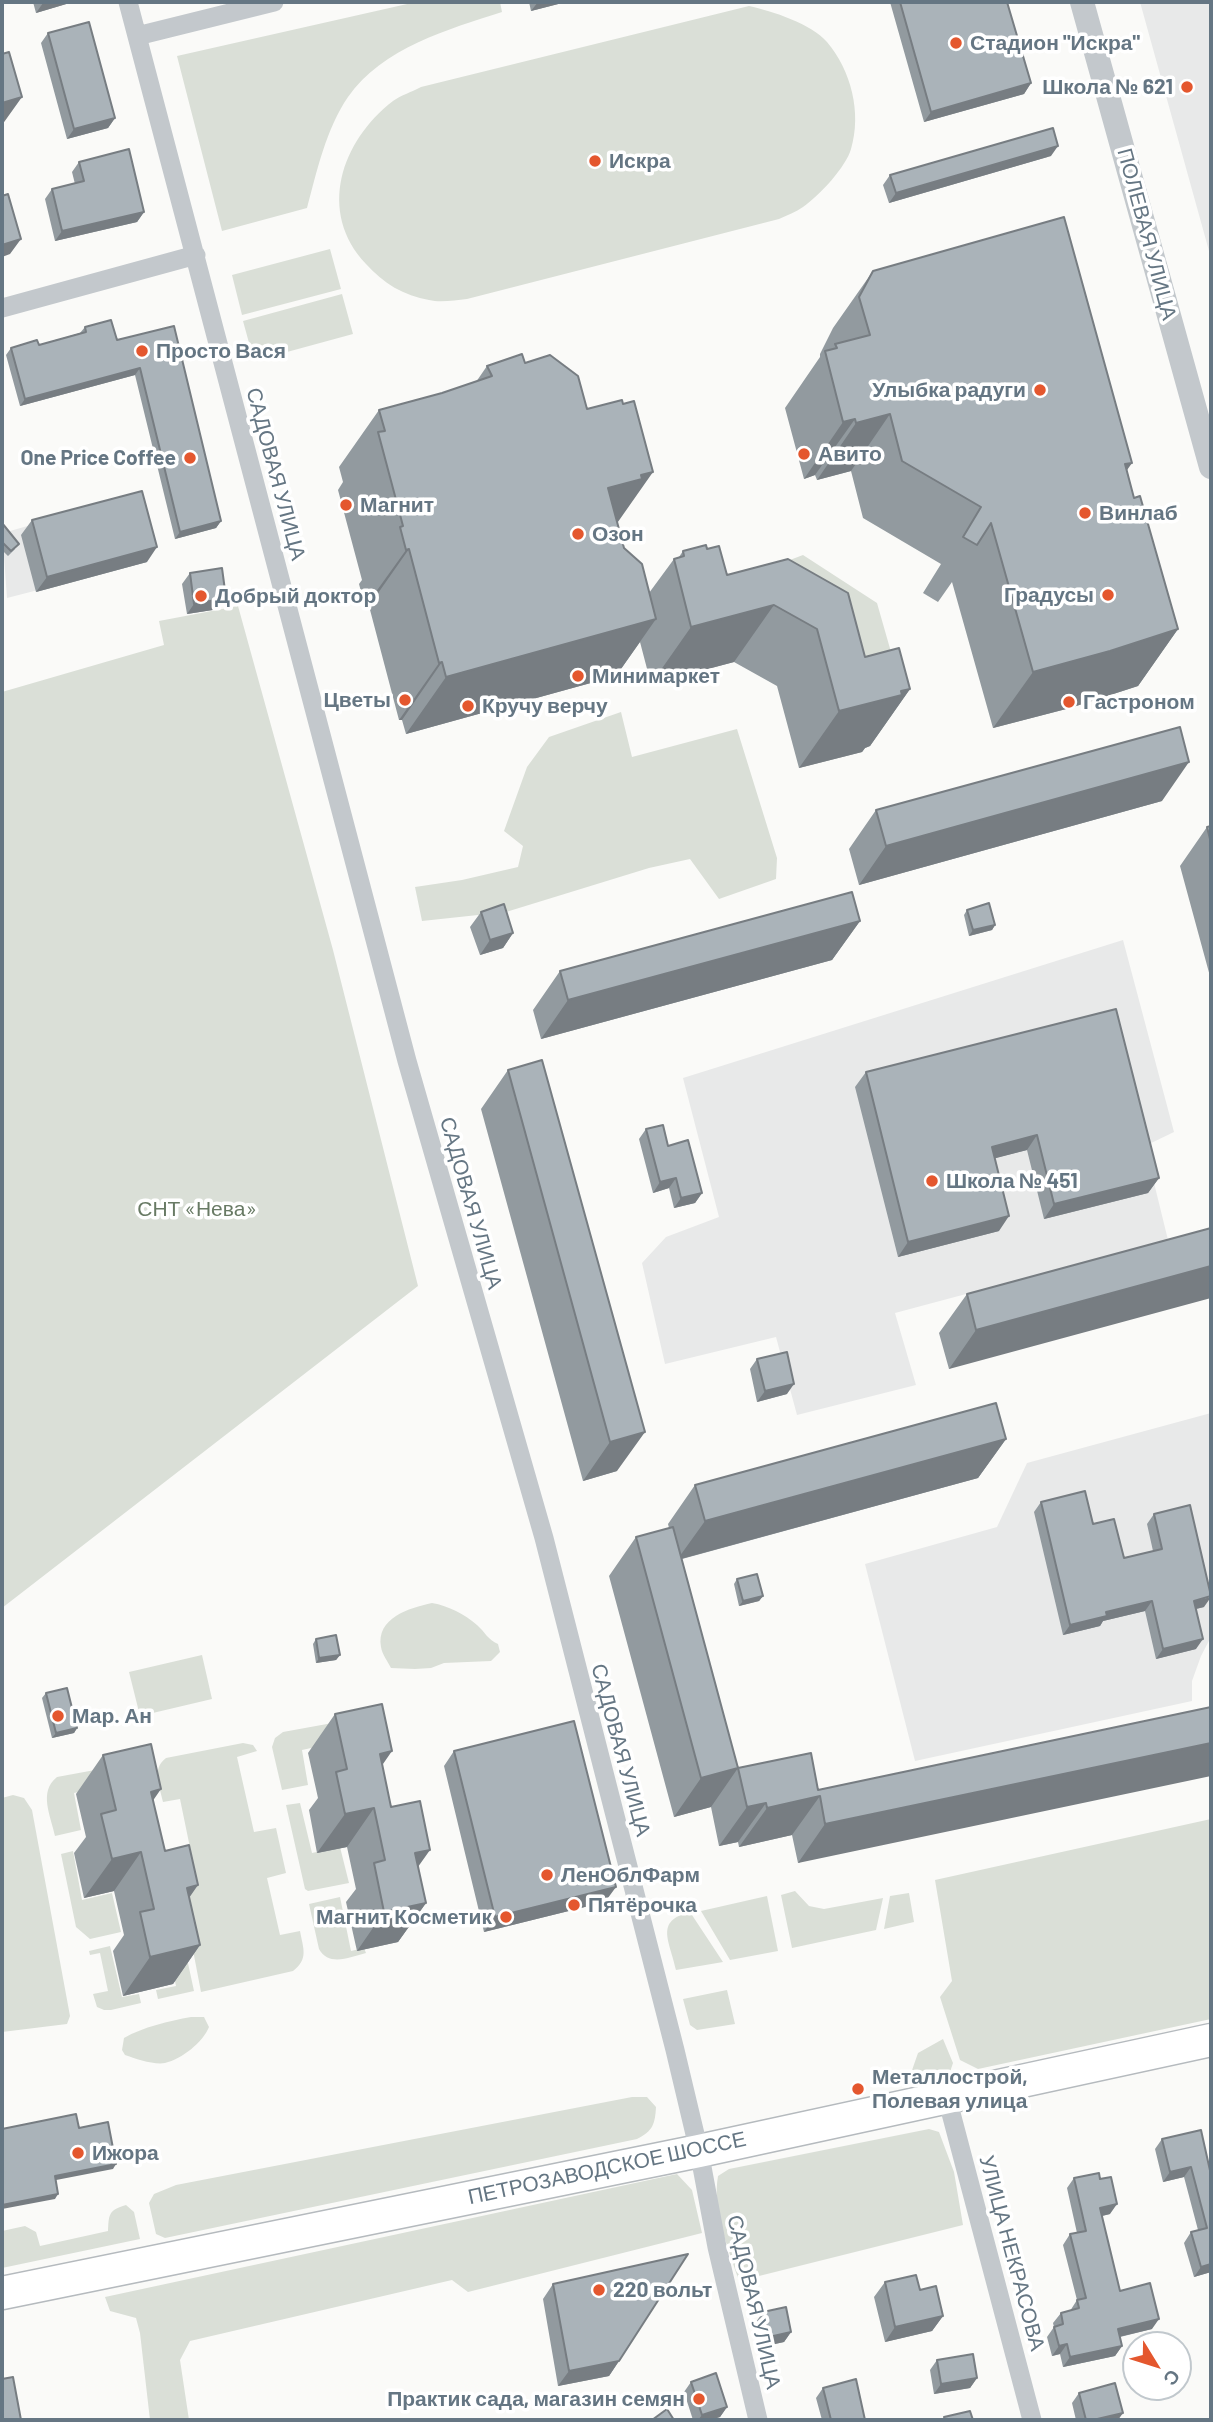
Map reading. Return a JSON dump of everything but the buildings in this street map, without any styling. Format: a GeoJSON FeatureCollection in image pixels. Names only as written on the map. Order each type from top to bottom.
{"type":"FeatureCollection","features":[{"type":"Feature","properties":{"kind":"main road","name":"ПЕТРОЗАВОДСКОЕ ШОССЕ"},"geometry":{"type":"LineString","coordinates":[[2,2292],[699,2151],[1211,2040]]}},
{"type":"Feature","properties":{"kind":"street","name":"САДОВАЯ УЛИЦА"},"geometry":{"type":"LineString","coordinates":[[128,2],[407,1060],[544,1538],[642,1917],[699,2151],[717,2247],[758,2420]]}},
{"type":"Feature","properties":{"kind":"street"},"geometry":{"type":"LineString","coordinates":[[137,36],[274,2]]}},
{"type":"Feature","properties":{"kind":"street","name":"ПОЛЕВАЯ УЛИЦА"},"geometry":{"type":"LineString","coordinates":[[1082,2],[1211,467]]}},
{"type":"Feature","properties":{"kind":"street"},"geometry":{"type":"LineString","coordinates":[[2,308],[196,255]]}},
{"type":"Feature","properties":{"kind":"street","name":"УЛИЦА НЕКРАСОВА"},"geometry":{"type":"LineString","coordinates":[[947,2098],[1032,2420]]}},
{"type":"Feature","properties":{"kind":"shaded area","name":"Школа № 621"},"geometry":{"type":"Polygon","coordinates":[[[1140,2],[1211,2],[1209,251],[1140,2]]]}},
{"type":"Feature","properties":{"kind":"shaded area"},"geometry":{"type":"Polygon","coordinates":[[[129,497],[147,562],[7,598],[2,529],[3,533],[129,497]]]}},
{"type":"Feature","properties":{"kind":"shaded area","name":"Школа № 451"},"geometry":{"type":"Polygon","coordinates":[[[1123,940],[1174,1132],[1145,1146],[1168,1240],[895,1313],[916,1385],[797,1415],[776,1337],[665,1364],[642,1263],[666,1237],[719,1217],[683,1078],[1123,940]]]}},
{"type":"Feature","properties":{"kind":"shaded area"},"geometry":{"type":"Polygon","coordinates":[[[1211,1413],[1211,1637],[1192,1681],[1192,1701],[915,1761],[865,1564],[997,1527],[1027,1463],[1211,1413]]]}},
{"type":"Feature","properties":{"kind":"green space"},"geometry":{"type":"Polygon","coordinates":[[[416,2],[500,2],[502,12],[418,42],[379,65],[362,80],[340,109],[323,151],[307,208],[222,231],[177,56],[416,2]]]}},
{"type":"Feature","properties":{"kind":"green space","name":"Искра"},"geometry":{"type":"Polygon","coordinates":[[[749,6],[791,19],[820,35],[842,65],[852,92],[855,121],[848,156],[824,189],[800,209],[779,219],[467,299],[448,301],[420,298],[394,288],[366,264],[351,244],[342,222],[339,200],[342,178],[349,156],[360,136],[375,117],[396,99],[421,87],[749,6]]]}},
{"type":"Feature","properties":{"kind":"green space"},"geometry":{"type":"Polygon","coordinates":[[[330,249],[341,289],[242,315],[232,275],[330,249]]]}},
{"type":"Feature","properties":{"kind":"green space"},"geometry":{"type":"Polygon","coordinates":[[[342,294],[353,334],[254,361],[243,321],[342,294]]]}},
{"type":"Feature","properties":{"kind":"green space"},"geometry":{"type":"Polygon","coordinates":[[[803,555],[877,603],[893,659],[851,671],[761,571],[803,555]]]}},
{"type":"Feature","properties":{"kind":"green space","name":"СНТ «Нева»"},"geometry":{"type":"Polygon","coordinates":[[[238,606],[333,950],[418,1286],[2,1608],[2,692],[164,645],[159,621],[238,606]]]}},
{"type":"Feature","properties":{"kind":"green space"},"geometry":{"type":"Polygon","coordinates":[[[621,712],[632,757],[737,729],[777,858],[776,879],[719,899],[690,859],[649,868],[506,912],[422,921],[415,887],[518,867],[523,846],[504,831],[527,767],[549,737],[621,712]]]}},
{"type":"Feature","properties":{"kind":"green space"},"geometry":{"type":"Polygon","coordinates":[[[432,1603],[450,1608],[472,1621],[498,1644],[500,1652],[491,1661],[444,1663],[431,1668],[391,1668],[381,1647],[384,1629],[404,1611],[432,1603]]]}},
{"type":"Feature","properties":{"kind":"green space"},"geometry":{"type":"Polygon","coordinates":[[[202,1655],[212,1699],[140,1716],[129,1672],[202,1655]]]}},
{"type":"Feature","properties":{"kind":"green space"},"geometry":{"type":"Polygon","coordinates":[[[349,1720],[352,1739],[302,1750],[308,1785],[282,1790],[272,1747],[275,1738],[283,1732],[349,1720]]]}},
{"type":"Feature","properties":{"kind":"green space"},"geometry":{"type":"Polygon","coordinates":[[[243,1743],[253,1745],[257,1751],[237,1757],[254,1832],[276,1828],[286,1873],[267,1878],[280,1935],[300,1931],[303,1958],[293,1971],[201,1992],[188,1924],[179,1925],[195,1872],[180,1799],[163,1802],[159,1767],[166,1758],[243,1743]]]}},
{"type":"Feature","properties":{"kind":"green space"},"geometry":{"type":"Polygon","coordinates":[[[122,1765],[124,1781],[74,1793],[81,1830],[55,1836],[47,1805],[51,1783],[57,1777],[122,1765]]]}},
{"type":"Feature","properties":{"kind":"green space"},"geometry":{"type":"Polygon","coordinates":[[[13,1795],[24,1798],[32,1810],[70,2016],[67,2024],[2,2032],[2,1798],[13,1795]]]}},
{"type":"Feature","properties":{"kind":"green space"},"geometry":{"type":"Polygon","coordinates":[[[300,1803],[312,1853],[340,1847],[349,1883],[308,1891],[305,1889],[286,1805],[300,1803]]]}},
{"type":"Feature","properties":{"kind":"green space"},"geometry":{"type":"Polygon","coordinates":[[[1211,1819],[1211,2019],[978,2069],[960,2060],[940,1997],[952,1981],[935,1880],[1211,1819]]]}},
{"type":"Feature","properties":{"kind":"green space"},"geometry":{"type":"Polygon","coordinates":[[[73,1851],[82,1900],[112,1893],[121,1932],[90,1939],[76,1927],[61,1854],[73,1851]]]}},
{"type":"Feature","properties":{"kind":"green space"},"geometry":{"type":"Polygon","coordinates":[[[795,1891],[809,1906],[824,1909],[883,1898],[876,1930],[792,1948],[781,1895],[795,1891]]]}},
{"type":"Feature","properties":{"kind":"green space"},"geometry":{"type":"Polygon","coordinates":[[[909,1893],[914,1922],[884,1929],[890,1896],[909,1893]]]}},
{"type":"Feature","properties":{"kind":"green space"},"geometry":{"type":"Polygon","coordinates":[[[767,1896],[778,1951],[730,1960],[701,1911],[767,1896]]]}},
{"type":"Feature","properties":{"kind":"green space"},"geometry":{"type":"Polygon","coordinates":[[[340,1897],[351,1951],[364,1948],[366,1953],[334,1959],[323,1955],[319,1949],[309,1904],[340,1897]]]}},
{"type":"Feature","properties":{"kind":"green space"},"geometry":{"type":"Polygon","coordinates":[[[690,1912],[723,1962],[676,1970],[668,1941],[668,1927],[679,1916],[690,1912]]]}},
{"type":"Feature","properties":{"kind":"green space"},"geometry":{"type":"Polygon","coordinates":[[[183,1940],[194,1991],[158,1999],[156,1990],[176,1986],[167,1943],[183,1940]]]}},
{"type":"Feature","properties":{"kind":"green space"},"geometry":{"type":"Polygon","coordinates":[[[110,1946],[122,1997],[139,1994],[141,2003],[111,2010],[97,2007],[93,1994],[108,1991],[100,1953],[90,1955],[89,1951],[110,1946]]]}},
{"type":"Feature","properties":{"kind":"green space"},"geometry":{"type":"Polygon","coordinates":[[[727,1990],[735,2024],[697,2030],[690,2025],[683,1999],[727,1990]]]}},
{"type":"Feature","properties":{"kind":"green space"},"geometry":{"type":"Polygon","coordinates":[[[191,2017],[204,2017],[209,2027],[197,2044],[178,2058],[156,2063],[125,2055],[122,2050],[124,2038],[131,2034],[191,2017]]]}},
{"type":"Feature","properties":{"kind":"green space"},"geometry":{"type":"Polygon","coordinates":[[[943,2039],[953,2063],[950,2072],[910,2076],[918,2053],[943,2039]]]}},
{"type":"Feature","properties":{"kind":"green space"},"geometry":{"type":"Polygon","coordinates":[[[632,2097],[647,2097],[656,2107],[652,2126],[637,2139],[165,2238],[156,2234],[149,2203],[154,2194],[176,2185],[632,2097]]]}},
{"type":"Feature","properties":{"kind":"green space"},"geometry":{"type":"Polygon","coordinates":[[[929,2129],[939,2132],[954,2172],[963,2225],[739,2281],[719,2216],[718,2176],[729,2169],[929,2129]]]}},
{"type":"Feature","properties":{"kind":"green space"},"geometry":{"type":"Polygon","coordinates":[[[677,2174],[692,2190],[702,2233],[468,2292],[452,2280],[190,2341],[180,2360],[189,2420],[150,2420],[136,2318],[110,2311],[105,2297],[677,2174]]]}},
{"type":"Feature","properties":{"kind":"green space"},"geometry":{"type":"Polygon","coordinates":[[[126,2205],[134,2212],[140,2239],[2,2268],[2,2231],[25,2226],[36,2232],[40,2246],[108,2231],[111,2214],[126,2205]]]}},
{"type":"Feature","properties":{"kind":"place","name":"Стадион \"Искра\""},"geometry":{"type":"Point","coordinates":[956,43]}},
{"type":"Feature","properties":{"kind":"place","name":"Школа № 621"},"geometry":{"type":"Point","coordinates":[1187,87]}},
{"type":"Feature","properties":{"kind":"place","name":"Искра"},"geometry":{"type":"Point","coordinates":[595,161]}},
{"type":"Feature","properties":{"kind":"place","name":"Просто Вася"},"geometry":{"type":"Point","coordinates":[142,351]}},
{"type":"Feature","properties":{"kind":"place","name":"Улыбка радуги"},"geometry":{"type":"Point","coordinates":[1040,390]}},
{"type":"Feature","properties":{"kind":"place","name":"Авито"},"geometry":{"type":"Point","coordinates":[804,454]}},
{"type":"Feature","properties":{"kind":"place","name":"One Price Coffee"},"geometry":{"type":"Point","coordinates":[190,458]}},
{"type":"Feature","properties":{"kind":"place","name":"Магнит"},"geometry":{"type":"Point","coordinates":[346,505]}},
{"type":"Feature","properties":{"kind":"place","name":"Винлаб"},"geometry":{"type":"Point","coordinates":[1085,513]}},
{"type":"Feature","properties":{"kind":"place","name":"Озон"},"geometry":{"type":"Point","coordinates":[578,534]}},
{"type":"Feature","properties":{"kind":"place","name":"Градусы"},"geometry":{"type":"Point","coordinates":[1108,595]}},
{"type":"Feature","properties":{"kind":"place","name":"Добрый доктор"},"geometry":{"type":"Point","coordinates":[201,596]}},
{"type":"Feature","properties":{"kind":"place","name":"Минимаркет"},"geometry":{"type":"Point","coordinates":[578,676]}},
{"type":"Feature","properties":{"kind":"place","name":"Цветы"},"geometry":{"type":"Point","coordinates":[405,700]}},
{"type":"Feature","properties":{"kind":"place","name":"Гастроном"},"geometry":{"type":"Point","coordinates":[1069,702]}},
{"type":"Feature","properties":{"kind":"place","name":"Кручу верчу"},"geometry":{"type":"Point","coordinates":[468,706]}},
{"type":"Feature","properties":{"kind":"place","name":"Школа № 451"},"geometry":{"type":"Point","coordinates":[932,1181]}},
{"type":"Feature","properties":{"kind":"place","name":"Мар. Ан"},"geometry":{"type":"Point","coordinates":[58,1716]}},
{"type":"Feature","properties":{"kind":"place","name":"ЛенОблФарм"},"geometry":{"type":"Point","coordinates":[547,1875]}},
{"type":"Feature","properties":{"kind":"place","name":"Пятёрочка"},"geometry":{"type":"Point","coordinates":[574,1905]}},
{"type":"Feature","properties":{"kind":"place","name":"Магнит Косметик"},"geometry":{"type":"Point","coordinates":[506,1917]}},
{"type":"Feature","properties":{"kind":"place","name":"Металлострой, Полевая улица"},"geometry":{"type":"Point","coordinates":[858,2089]}},
{"type":"Feature","properties":{"kind":"place","name":"Ижора"},"geometry":{"type":"Point","coordinates":[78,2153]}},
{"type":"Feature","properties":{"kind":"place","name":"220 вольт"},"geometry":{"type":"Point","coordinates":[599,2290]}},
{"type":"Feature","properties":{"kind":"place","name":"Практик сада, магазин семян"},"geometry":{"type":"Point","coordinates":[699,2399]}}]}
